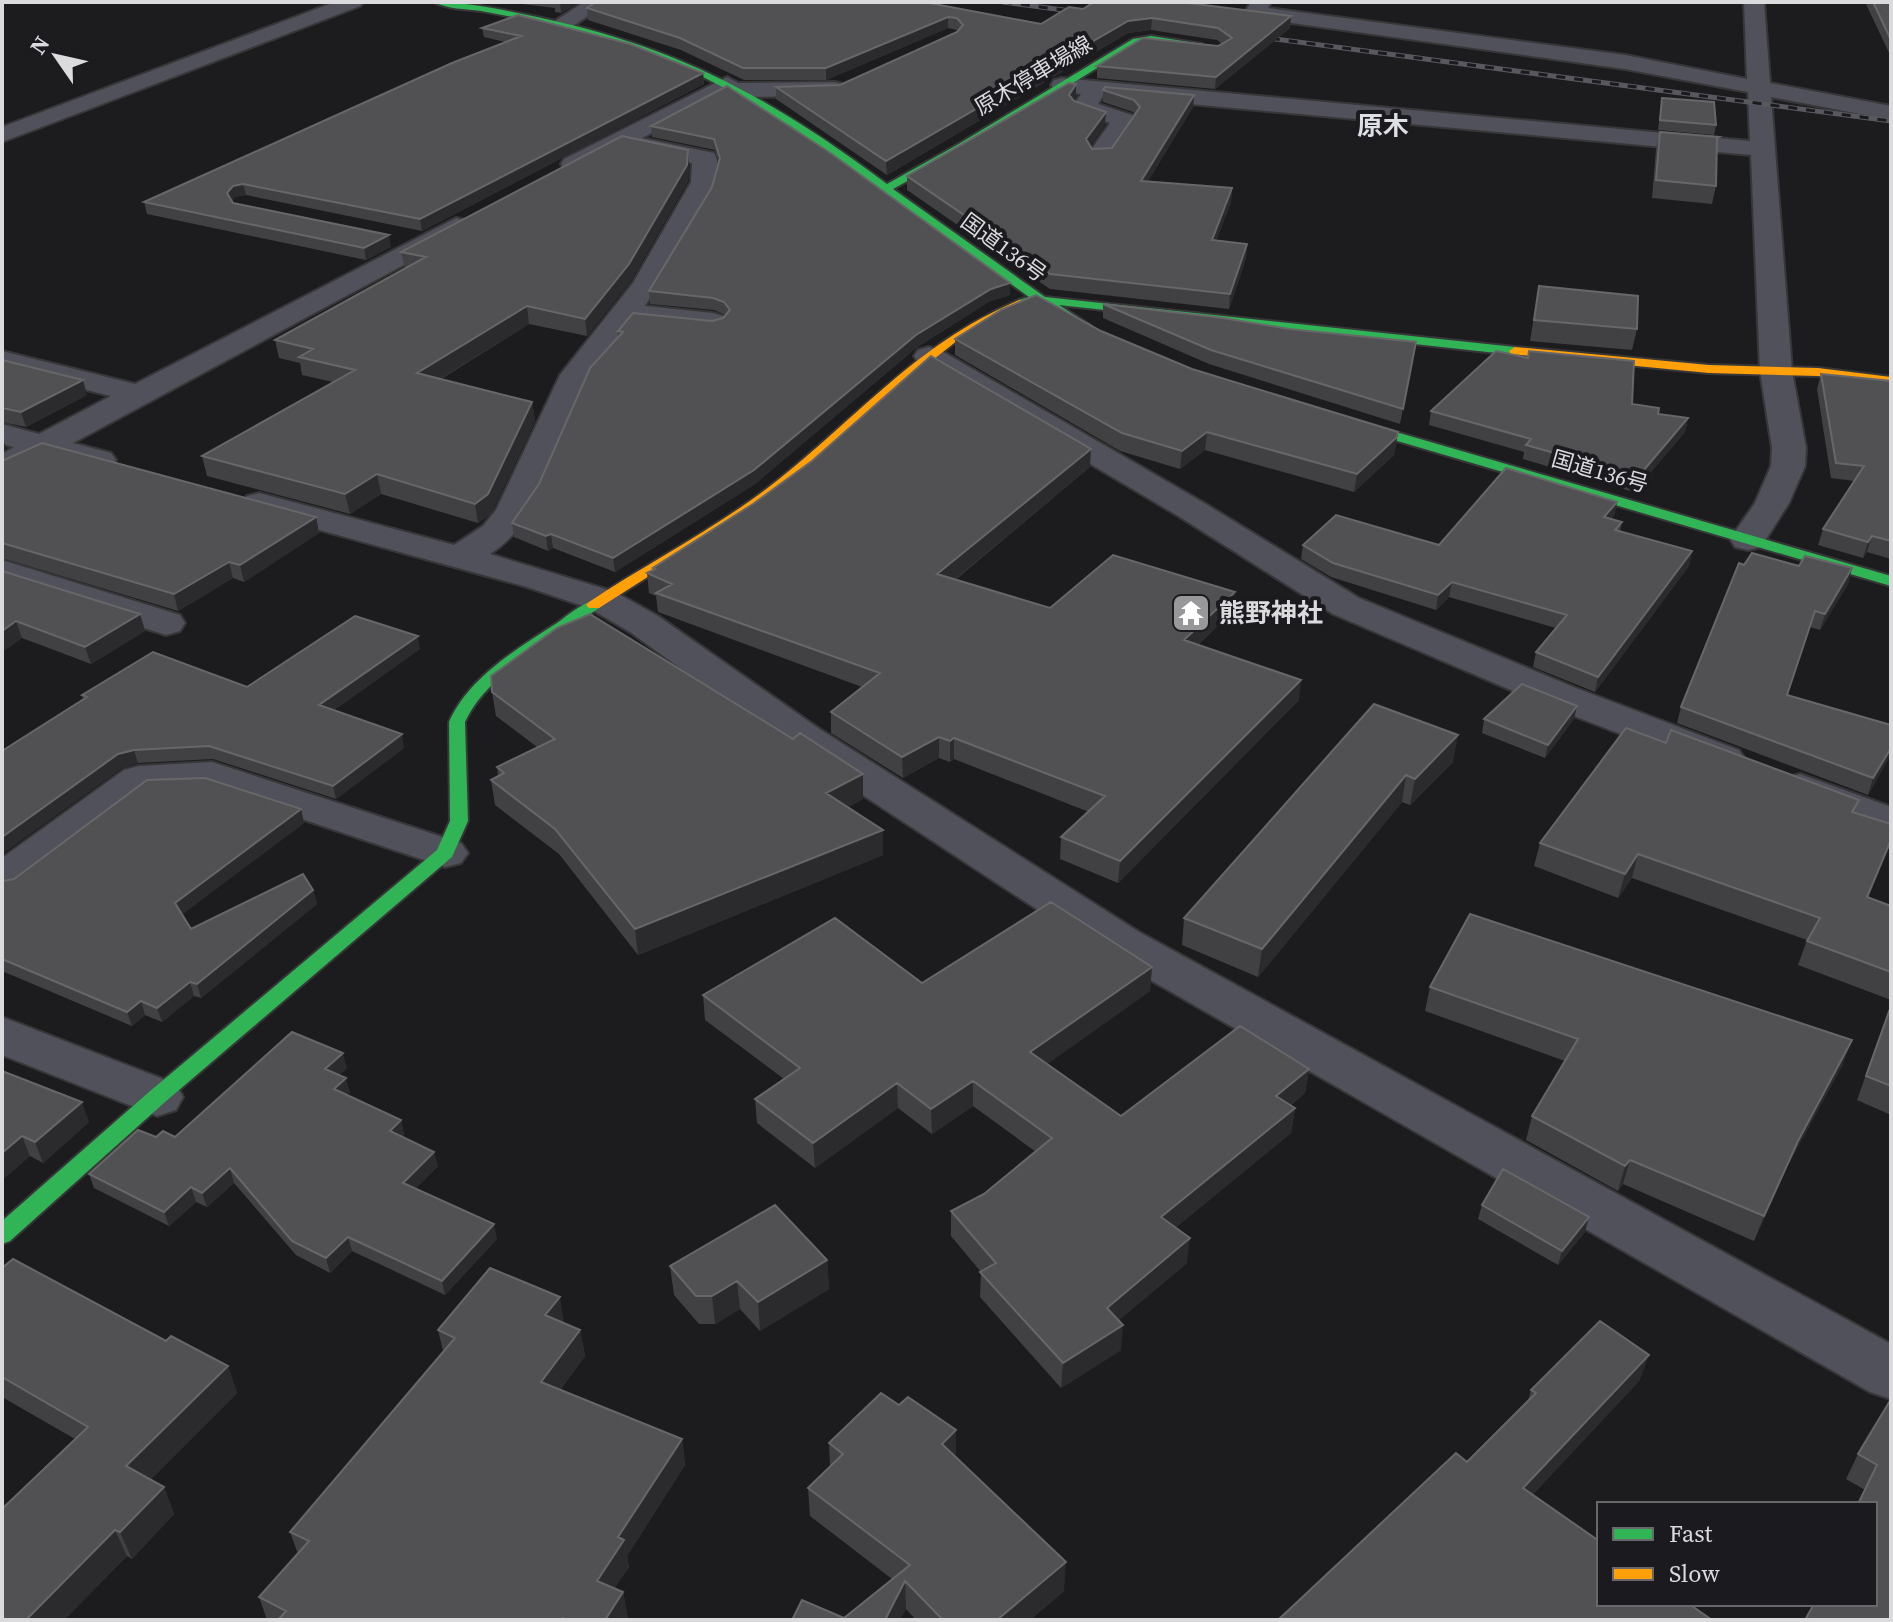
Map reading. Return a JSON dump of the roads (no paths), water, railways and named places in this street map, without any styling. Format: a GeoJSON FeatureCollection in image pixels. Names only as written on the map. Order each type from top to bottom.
{"type":"FeatureCollection","features":[{"type":"Feature","properties":{"kind":"main road","name":"国道136号"},"geometry":{"type":"LineString","coordinates":[[438,2],[562,25],[632,44],[732,87],[786,120],[1034,299],[1103,335]]}},
{"type":"Feature","properties":{"kind":"main road","name":"原木停車場線"},"geometry":{"type":"LineString","coordinates":[[883,190],[1141,39],[1217,49]]}},
{"type":"Feature","properties":{"kind":"main road"},"geometry":{"type":"LineString","coordinates":[[2,1235],[157,1097],[445,853],[459,821],[457,722],[460,708],[489,679],[602,600],[769,493],[929,356],[1002,310],[1034,299],[1590,359],[1818,372],[1891,381]]}},
{"type":"Feature","properties":{"kind":"main road","name":"国道136号"},"geometry":{"type":"LineString","coordinates":[[1322,415],[1891,581]]}},
{"type":"Feature","properties":{"kind":"street"},"geometry":{"type":"LineString","coordinates":[[2,135],[353,2]]}},
{"type":"Feature","properties":{"kind":"street"},"geometry":{"type":"LineString","coordinates":[[562,25],[598,2]]}},
{"type":"Feature","properties":{"kind":"street"},"geometry":{"type":"LineString","coordinates":[[1261,2],[1255,12],[1625,62],[1891,113]]}},
{"type":"Feature","properties":{"kind":"street"},"geometry":{"type":"LineString","coordinates":[[1748,539],[1772,503],[1788,466],[1789,448],[1776,371],[1754,2]]}},
{"type":"Feature","properties":{"kind":"street"},"geometry":{"type":"LineString","coordinates":[[543,180],[618,140],[732,87],[831,90],[856,81]]}},
{"type":"Feature","properties":{"kind":"street"},"geometry":{"type":"LineString","coordinates":[[1062,85],[1761,149]]}},
{"type":"Feature","properties":{"kind":"street"},"geometry":{"type":"LineString","coordinates":[[1096,88],[1084,107],[1124,120],[1100,154]]}},
{"type":"Feature","properties":{"kind":"street"},"geometry":{"type":"LineString","coordinates":[[459,557],[504,528],[513,517],[518,498],[576,375],[645,286],[704,182],[705,158],[618,140]]}},
{"type":"Feature","properties":{"kind":"street"},"geometry":{"type":"LineString","coordinates":[[2,467],[22,439],[139,394],[481,213]]}},
{"type":"Feature","properties":{"kind":"street"},"geometry":{"type":"LineString","coordinates":[[380,234],[425,243]]}},
{"type":"Feature","properties":{"kind":"street"},"geometry":{"type":"LineString","coordinates":[[624,312],[712,324]]}},
{"type":"Feature","properties":{"kind":"street"},"geometry":{"type":"LineString","coordinates":[[929,356],[1179,502],[1346,606],[1562,697],[1891,822]]}},
{"type":"Feature","properties":{"kind":"street"},"geometry":{"type":"LineString","coordinates":[[2,360],[139,394]]}},
{"type":"Feature","properties":{"kind":"street"},"geometry":{"type":"LineString","coordinates":[[22,439],[133,469]]}},
{"type":"Feature","properties":{"kind":"street"},"geometry":{"type":"LineString","coordinates":[[224,493],[459,557],[602,600],[644,624],[803,737],[1122,943],[1891,1374]]}},
{"type":"Feature","properties":{"kind":"street"},"geometry":{"type":"LineString","coordinates":[[2,571],[166,623]]}},
{"type":"Feature","properties":{"kind":"street"},"geometry":{"type":"LineString","coordinates":[[2,880],[139,779],[169,777],[212,775],[445,853]]}},
{"type":"Feature","properties":{"kind":"street"},"geometry":{"type":"LineString","coordinates":[[2,1035],[157,1097]]}},
{"type":"Feature","properties":{"kind":"railway"},"geometry":{"type":"LineString","coordinates":[[1003,2],[1086,13]]}},
{"type":"Feature","properties":{"kind":"railway"},"geometry":{"type":"LineString","coordinates":[[1253,36],[1891,121]]}},
{"type":"Feature","properties":{"kind":"place","name":"熊野神社"},"geometry":{"type":"Point","coordinates":[1191,613]}},
{"type":"Feature","properties":{"kind":"district","name":"原木"},"geometry":{"type":"Point","coordinates":[1383,126]}}]}
